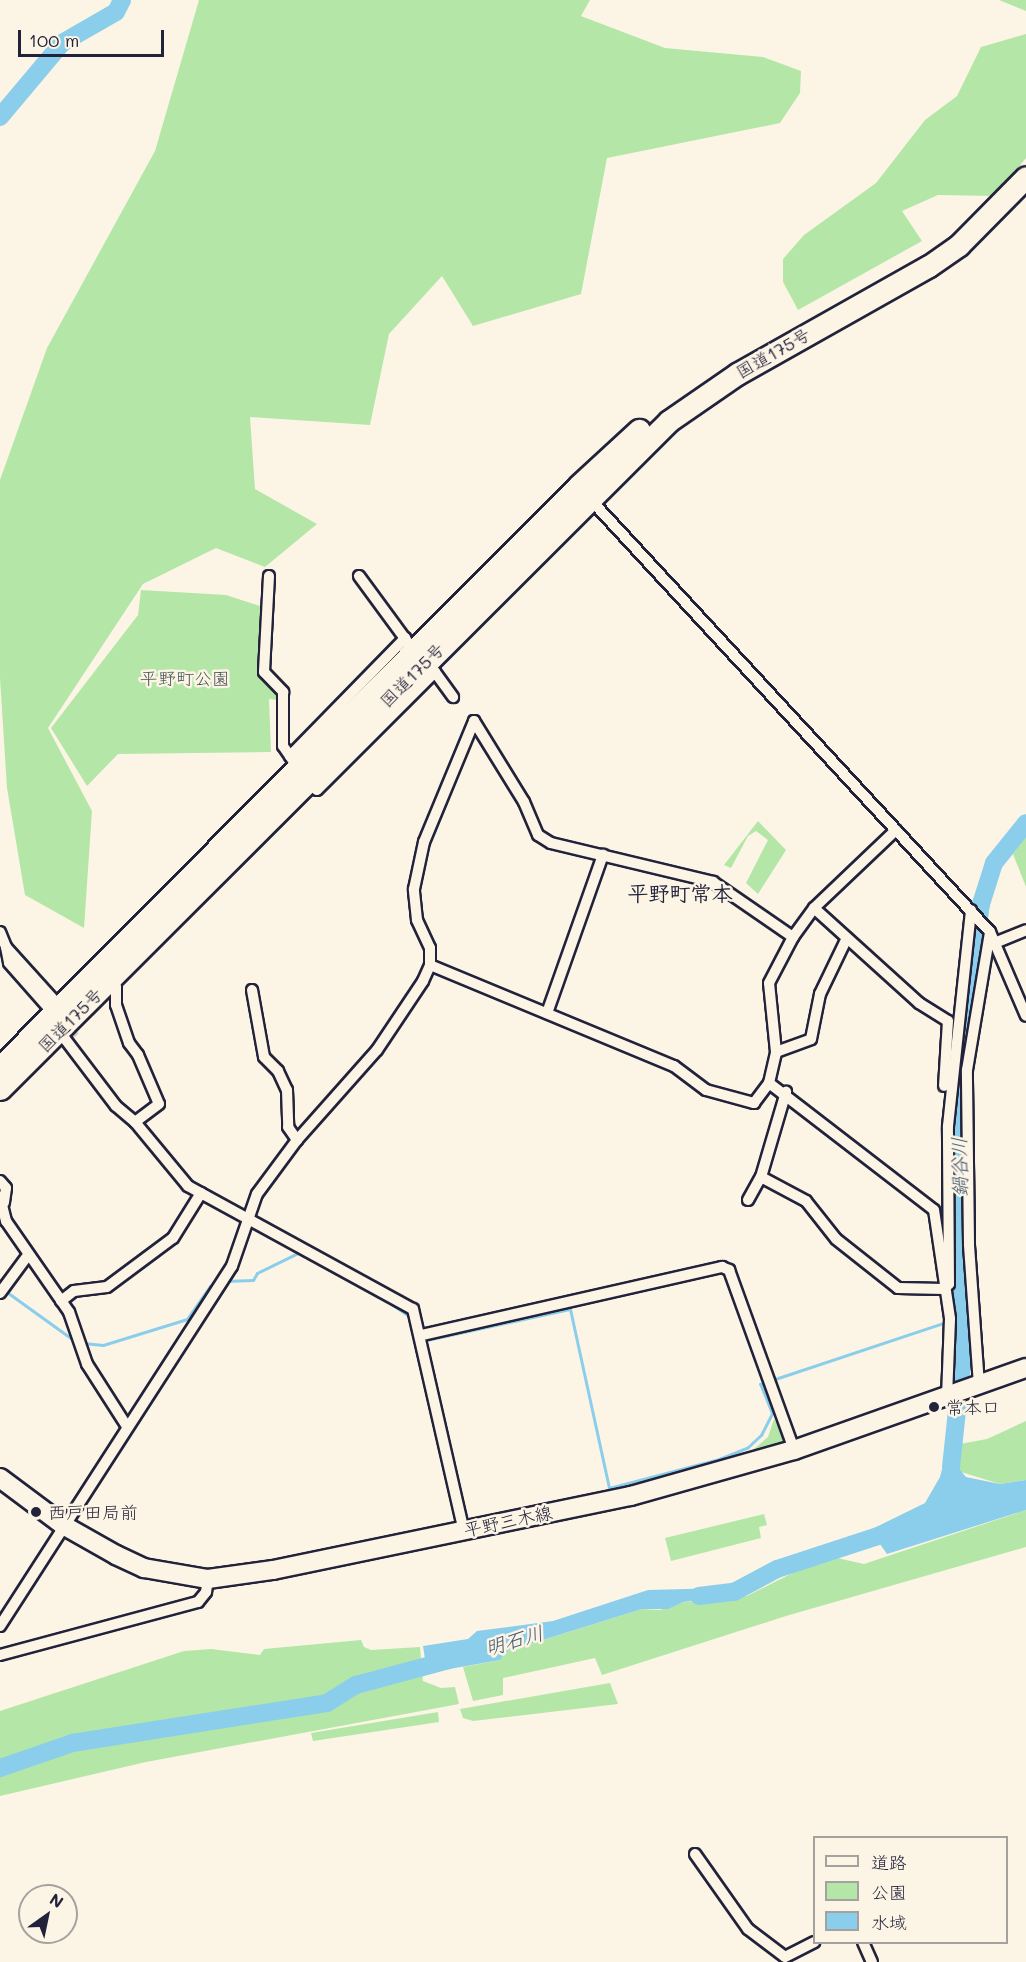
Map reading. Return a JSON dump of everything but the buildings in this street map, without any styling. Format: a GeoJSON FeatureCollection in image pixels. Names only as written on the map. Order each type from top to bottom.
{"type":"FeatureCollection","features":[{"type":"Feature","properties":{"kind":"highway","name":"国道175号"},"geometry":{"type":"LineString","coordinates":[[0,1067],[53,1006],[299,767],[420,656],[689,390],[858,304],[959,245],[1026,177]]}},
{"type":"Feature","properties":{"kind":"highway","name":"国道175号"},"geometry":{"type":"LineString","coordinates":[[0,1089],[67,1034],[110,980],[299,767]]}},
{"type":"Feature","properties":{"kind":"main road","name":"平野三木線"},"geometry":{"type":"LineString","coordinates":[[0,1478],[63,1525],[144,1568],[208,1579],[273,1570],[631,1496],[794,1450],[1026,1368]]}},
{"type":"Feature","properties":{"kind":"street"},"geometry":{"type":"LineString","coordinates":[[584,492],[972,910],[994,937],[1026,1016]]}},
{"type":"Feature","properties":{"kind":"street"},"geometry":{"type":"LineString","coordinates":[[269,576],[264,672],[283,692],[283,746],[317,790],[420,656]]}},
{"type":"Feature","properties":{"kind":"street"},"geometry":{"type":"LineString","coordinates":[[359,576],[453,697]]}},
{"type":"Feature","properties":{"kind":"street"},"geometry":{"type":"LineString","coordinates":[[0,1626],[126,1425],[232,1266],[257,1194],[297,1140],[378,1050],[430,964],[430,948],[417,920],[414,889],[424,842],[474,721],[524,802],[538,835],[551,843],[712,882],[793,936]]}},
{"type":"Feature","properties":{"kind":"street"},"geometry":{"type":"LineString","coordinates":[[430,964],[674,1066],[706,1090],[754,1103],[770,1083],[776,1052],[769,983],[793,936],[814,908],[896,830]]}},
{"type":"Feature","properties":{"kind":"street"},"geometry":{"type":"LineString","coordinates":[[547,1014],[603,855]]}},
{"type":"Feature","properties":{"kind":"street"},"geometry":{"type":"LineString","coordinates":[[814,908],[920,1003],[948,1021],[943,1112],[948,1126]]}},
{"type":"Feature","properties":{"kind":"street"},"geometry":{"type":"LineString","coordinates":[[761,1177],[806,1201],[836,1239],[898,1288],[944,1289],[950,1284],[948,1126],[972,910]]}},
{"type":"Feature","properties":{"kind":"street"},"geometry":{"type":"LineString","coordinates":[[994,937],[1026,930]]}},
{"type":"Feature","properties":{"kind":"street"},"geometry":{"type":"LineString","coordinates":[[0,932],[6,947],[53,1006]]}},
{"type":"Feature","properties":{"kind":"street"},"geometry":{"type":"LineString","coordinates":[[976,1386],[969,1244],[967,1070],[994,937]]}},
{"type":"Feature","properties":{"kind":"street"},"geometry":{"type":"LineString","coordinates":[[776,1052],[810,1039],[820,994],[847,938]]}},
{"type":"Feature","properties":{"kind":"street"},"geometry":{"type":"LineString","coordinates":[[110,980],[116,987],[116,1005],[129,1043],[138,1055],[159,1104],[135,1122]]}},
{"type":"Feature","properties":{"kind":"street"},"geometry":{"type":"LineString","coordinates":[[252,990],[264,1058],[278,1071],[287,1090],[288,1127],[297,1140]]}},
{"type":"Feature","properties":{"kind":"street"},"geometry":{"type":"LineString","coordinates":[[67,1034],[104,1074],[106,1090]]}},
{"type":"Feature","properties":{"kind":"street"},"geometry":{"type":"LineString","coordinates":[[67,1034],[116,1106],[135,1122],[188,1186],[250,1216],[413,1309],[422,1335],[464,1531]]}},
{"type":"Feature","properties":{"kind":"street"},"geometry":{"type":"LineString","coordinates":[[770,1083],[786,1092],[867,1161],[934,1210],[950,1319],[950,1396]]}},
{"type":"Feature","properties":{"kind":"street"},"geometry":{"type":"LineString","coordinates":[[748,1200],[761,1177],[786,1092]]}},
{"type":"Feature","properties":{"kind":"street"},"geometry":{"type":"LineString","coordinates":[[948,1126],[967,1128]]}},
{"type":"Feature","properties":{"kind":"street"},"geometry":{"type":"LineString","coordinates":[[0,1181],[6,1188],[2,1200],[6,1221],[69,1312],[87,1364],[126,1425]]}},
{"type":"Feature","properties":{"kind":"street"},"geometry":{"type":"LineString","coordinates":[[61,1300],[74,1291],[107,1287],[173,1238],[201,1193]]}},
{"type":"Feature","properties":{"kind":"street"},"geometry":{"type":"LineString","coordinates":[[0,1293],[28,1255]]}},
{"type":"Feature","properties":{"kind":"street"},"geometry":{"type":"LineString","coordinates":[[422,1335],[722,1267],[729,1270],[794,1450]]}},
{"type":"Feature","properties":{"kind":"street"},"geometry":{"type":"LineString","coordinates":[[0,1655],[198,1602],[206,1592],[208,1579]]}},
{"type":"Feature","properties":{"kind":"street"},"geometry":{"type":"LineString","coordinates":[[695,1854],[748,1929],[783,1959],[813,1943]]}},
{"type":"Feature","properties":{"kind":"street"},"geometry":{"type":"LineString","coordinates":[[864,1944],[872,1962]]}},
{"type":"Feature","properties":{"kind":"green space"},"geometry":{"type":"Polygon","coordinates":[[[199,0],[590,0],[581,16],[665,48],[763,57],[801,71],[800,93],[780,123],[607,158],[581,294],[473,326],[442,276],[389,334],[370,425],[250,417],[255,489],[317,524],[265,567],[216,548],[143,584],[48,728],[92,811],[84,928],[25,895],[7,788],[0,678],[0,480],[47,348],[155,151],[199,0]]]}},
{"type":"Feature","properties":{"kind":"green space"},"geometry":{"type":"Polygon","coordinates":[[[999,0],[1026,0],[1026,11],[999,0]]]}},
{"type":"Feature","properties":{"kind":"green space"},"geometry":{"type":"Polygon","coordinates":[[[1026,34],[1026,158],[994,196],[938,195],[902,211],[922,241],[798,310],[783,282],[783,259],[804,235],[876,183],[925,120],[957,96],[981,47],[1026,34]]]}},
{"type":"Feature","properties":{"kind":"green space","name":"平野町公園"},"geometry":{"type":"Polygon","coordinates":[[[141,590],[226,595],[260,606],[264,612],[260,661],[277,692],[277,700],[269,699],[271,752],[118,754],[87,786],[51,728],[138,615],[141,590]]]}},
{"type":"Feature","properties":{"kind":"green space"},"geometry":{"type":"Polygon","coordinates":[[[758,821],[786,850],[758,894],[746,883],[768,840],[756,831],[748,836],[731,868],[724,865],[758,821]]]}},
{"type":"Feature","properties":{"kind":"green space"},"geometry":{"type":"Polygon","coordinates":[[[1026,837],[1026,887],[1013,854],[1026,837]]]}},
{"type":"Feature","properties":{"kind":"green space"},"geometry":{"type":"Polygon","coordinates":[[[774,1419],[786,1441],[748,1454],[768,1437],[774,1419]]]}},
{"type":"Feature","properties":{"kind":"green space"},"geometry":{"type":"Polygon","coordinates":[[[1026,1421],[1026,1480],[1000,1484],[961,1472],[957,1466],[960,1444],[987,1439],[1026,1421]]]}},
{"type":"Feature","properties":{"kind":"green space"},"geometry":{"type":"Polygon","coordinates":[[[1026,1510],[1026,1547],[786,1616],[602,1675],[595,1658],[503,1678],[503,1695],[473,1701],[463,1667],[500,1660],[507,1651],[642,1609],[660,1610],[683,1602],[747,1596],[812,1563],[837,1558],[864,1564],[1026,1510]]]}},
{"type":"Feature","properties":{"kind":"green space"},"geometry":{"type":"Polygon","coordinates":[[[764,1514],[767,1525],[759,1527],[761,1538],[671,1561],[665,1538],[764,1514]]]}},
{"type":"Feature","properties":{"kind":"green space"},"geometry":{"type":"Polygon","coordinates":[[[361,1640],[364,1647],[371,1650],[420,1647],[423,1681],[441,1688],[455,1687],[459,1704],[146,1762],[0,1796],[0,1711],[184,1651],[211,1649],[260,1655],[264,1649],[361,1640]]]}},
{"type":"Feature","properties":{"kind":"green space"},"geometry":{"type":"Polygon","coordinates":[[[610,1683],[618,1704],[473,1721],[463,1718],[460,1709],[610,1683]]]}},
{"type":"Feature","properties":{"kind":"green space"},"geometry":{"type":"Polygon","coordinates":[[[438,1712],[439,1722],[313,1741],[311,1733],[438,1712]]]}},
{"type":"Feature","properties":{"kind":"water"},"geometry":{"type":"Polygon","coordinates":[[[949,1442],[960,1444],[957,1466],[966,1477],[1000,1484],[1026,1480],[1026,1510],[887,1554],[870,1530],[925,1503],[940,1477],[949,1442]]]}},
{"type":"Feature","properties":{"kind":"water"},"geometry":{"type":"Polygon","coordinates":[[[723,1588],[724,1596],[683,1602],[668,1609],[642,1609],[507,1651],[500,1660],[427,1673],[423,1646],[468,1639],[477,1631],[553,1621],[648,1590],[723,1588]]]}},
{"type":"Feature","properties":{"kind":"waterway"},"geometry":{"type":"LineString","coordinates":[[0,117],[62,43],[116,12],[122,0]]}},
{"type":"Feature","properties":{"kind":"waterway","name":"鍋谷川"},"geometry":{"type":"LineString","coordinates":[[951,1467],[963,1355],[958,1117],[962,1046],[981,904],[994,863],[1026,823]]}},
{"type":"Feature","properties":{"kind":"waterway"},"geometry":{"type":"LineString","coordinates":[[225,1281],[253,1280],[257,1273],[300,1252]]}},
{"type":"Feature","properties":{"kind":"waterway"},"geometry":{"type":"LineString","coordinates":[[83,1343],[103,1345],[187,1319],[210,1286],[218,1281]]}},
{"type":"Feature","properties":{"kind":"waterway"},"geometry":{"type":"LineString","coordinates":[[4,1290],[76,1342]]}},
{"type":"Feature","properties":{"kind":"waterway"},"geometry":{"type":"LineString","coordinates":[[383,1298],[409,1316]]}},
{"type":"Feature","properties":{"kind":"waterway"},"geometry":{"type":"LineString","coordinates":[[422,1341],[570,1309],[609,1488],[719,1459],[748,1447],[761,1435],[772,1413],[760,1384],[766,1382]]}},
{"type":"Feature","properties":{"kind":"waterway"},"geometry":{"type":"LineString","coordinates":[[772,1380],[961,1317]]}},
{"type":"Feature","properties":{"kind":"waterway","name":"明石川"},"geometry":{"type":"LineString","coordinates":[[699,1596],[734,1592],[777,1569],[893,1531]]}},
{"type":"Feature","properties":{"kind":"waterway","name":"明石川"},"geometry":{"type":"LineString","coordinates":[[0,1768],[72,1743],[327,1703],[356,1685],[449,1660]]}},
{"type":"Feature","properties":{"kind":"tunnel"},"geometry":{"type":"LineString","coordinates":[[62,1023],[75,1037]]}},
{"type":"Feature","properties":{"kind":"place","name":"常本口"},"geometry":{"type":"Point","coordinates":[934,1407]}},
{"type":"Feature","properties":{"kind":"place","name":"西戸田局前"},"geometry":{"type":"Point","coordinates":[36,1512]}},
{"type":"Feature","properties":{"kind":"district","name":"平野町常本"},"geometry":{"type":"Point","coordinates":[680,893]}}]}
